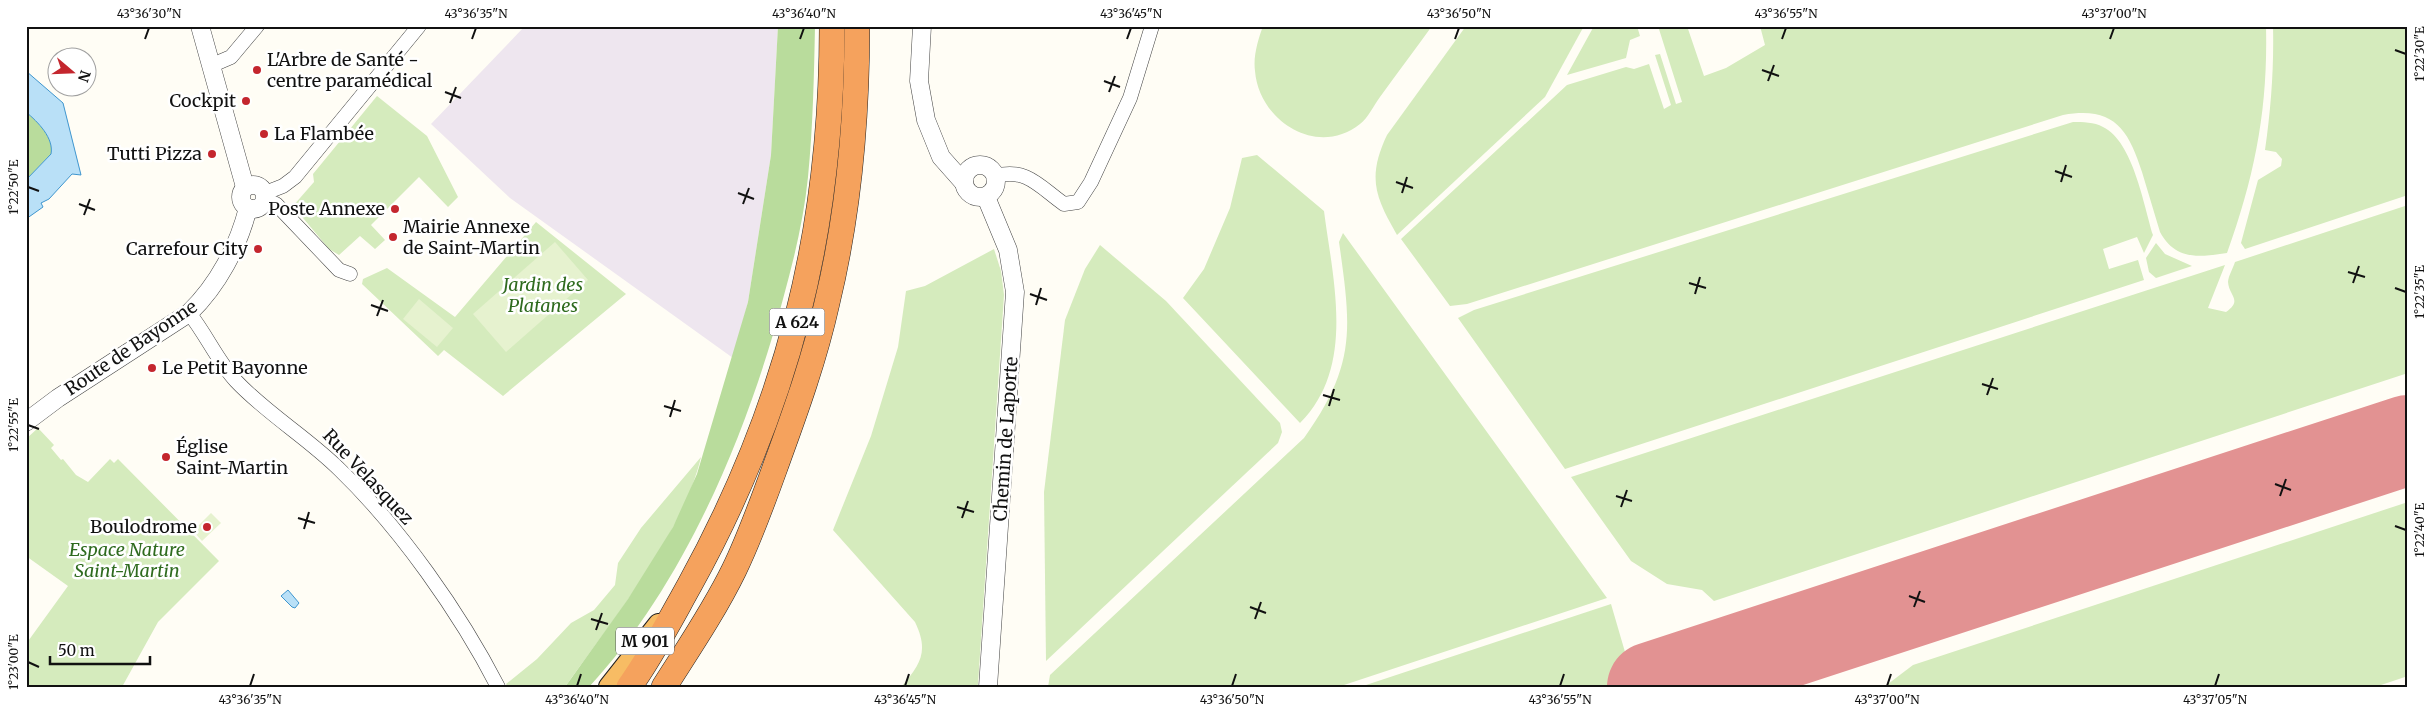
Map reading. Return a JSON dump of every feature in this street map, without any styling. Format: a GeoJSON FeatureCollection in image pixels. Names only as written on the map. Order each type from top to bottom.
{"type":"FeatureCollection","features":[{"type":"Feature","properties":{"kind":"highway","name":"A 624"},"geometry":{"type":"LineString","coordinates":[[629,687],[683,598],[738,492],[772,404],[795,333],[812,256],[823,189],[830,111],[832,26]]}},
{"type":"Feature","properties":{"kind":"highway","name":"A 624"},"geometry":{"type":"LineString","coordinates":[[664,687],[711,612],[734,570],[762,505],[795,413],[816,345],[827,305],[844,213],[854,140],[857,26]]}},
{"type":"Feature","properties":{"kind":"highway","name":"M 901"},"geometry":{"type":"LineString","coordinates":[[610,687],[634,654],[683,598]]}},
{"type":"Feature","properties":{"kind":"street","name":"Route de Bayonne"},"geometry":{"type":"LineString","coordinates":[[26,422],[58,398],[189,312],[216,282],[245,221],[248,208],[240,198],[245,187],[200,26]]}},
{"type":"Feature","properties":{"kind":"street"},"geometry":{"type":"LineString","coordinates":[[210,66],[230,58],[257,26]]}},
{"type":"Feature","properties":{"kind":"street"},"geometry":{"type":"LineString","coordinates":[[248,208],[259,208],[265,196],[295,177],[419,26]]}},
{"type":"Feature","properties":{"kind":"street"},"geometry":{"type":"LineString","coordinates":[[922,26],[921,100],[940,157],[964,183],[967,192],[974,197],[986,197],[995,188],[996,176],[989,167],[984,165],[972,167],[954,161],[935,141]]}},
{"type":"Feature","properties":{"kind":"street"},"geometry":{"type":"LineString","coordinates":[[996,176],[1009,172],[1027,176],[1064,204],[1078,202],[1091,182],[1130,98],[1152,26]]}},
{"type":"Feature","properties":{"kind":"street"},"geometry":{"type":"LineString","coordinates":[[964,183],[966,174],[972,167]]}},
{"type":"Feature","properties":{"kind":"street"},"geometry":{"type":"LineString","coordinates":[[245,187],[257,185],[265,196],[276,204],[333,265],[350,274]]}},
{"type":"Feature","properties":{"kind":"street","name":"Chemin de Laporte"},"geometry":{"type":"LineString","coordinates":[[986,197],[1008,250],[1015,292],[988,687]]}},
{"type":"Feature","properties":{"kind":"street","name":"Rue Velasquez"},"geometry":{"type":"LineString","coordinates":[[189,312],[235,380],[321,452],[382,515],[409,549],[458,618],[478,649],[498,687]]}},
{"type":"Feature","properties":{"kind":"shaded area"},"geometry":{"type":"Polygon","coordinates":[[[525,26],[778,26],[771,155],[748,302],[733,358],[510,198],[431,124],[525,26]]]}},
{"type":"Feature","properties":{"kind":"green space"},"geometry":{"type":"Polygon","coordinates":[[[778,26],[815,26],[814,83],[810,158],[804,208],[791,269],[768,350],[751,402],[709,505],[655,601],[623,646],[589,687],[565,687],[628,599],[673,527],[697,474],[748,302],[771,155],[778,26]]]}},
{"type":"Feature","properties":{"kind":"green space"},"geometry":{"type":"Polygon","coordinates":[[[1263,26],[1432,26],[1363,121],[1343,134],[1326,137],[1309,135],[1293,129],[1279,119],[1267,105],[1259,89],[1255,71],[1256,48],[1263,26]]]}},
{"type":"Feature","properties":{"kind":"green space"},"geometry":{"type":"Polygon","coordinates":[[[1466,26],[1584,26],[1545,97],[1397,235],[1383,209],[1376,186],[1377,163],[1381,150],[1387,135],[1466,26]]]}},
{"type":"Feature","properties":{"kind":"green space"},"geometry":{"type":"Polygon","coordinates":[[[1594,26],[1637,26],[1640,36],[1630,40],[1626,58],[1567,75],[1594,26]]]}},
{"type":"Feature","properties":{"kind":"green space"},"geometry":{"type":"Polygon","coordinates":[[[1658,26],[1687,26],[1704,76],[1726,68],[1765,45],[1760,26],[2266,26],[2265,86],[2258,141],[2245,196],[2227,253],[2198,256],[2189,255],[2173,248],[2160,232],[2137,157],[2124,132],[2106,117],[2080,113],[2063,115],[1467,304],[1450,306],[1401,239],[1567,85],[1626,67],[1634,69],[1649,64],[1664,109],[1671,105],[1655,55],[1660,54],[1676,104],[1682,102],[1658,26]]]}},
{"type":"Feature","properties":{"kind":"green space"},"geometry":{"type":"Polygon","coordinates":[[[2273,26],[2408,26],[2408,195],[2245,249],[2241,243],[2258,180],[2281,166],[2282,159],[2276,152],[2265,150],[2272,88],[2273,26]]]}},
{"type":"Feature","properties":{"kind":"green space"},"geometry":{"type":"Polygon","coordinates":[[[377,96],[427,136],[458,197],[448,207],[419,177],[371,225],[385,240],[375,249],[360,236],[339,255],[329,249],[293,206],[314,182],[313,174],[377,96]]]}},
{"type":"Feature","properties":{"kind":"green space"},"geometry":{"type":"Polygon","coordinates":[[[26,112],[48,136],[51,154],[26,180],[26,112]]]}},
{"type":"Feature","properties":{"kind":"green space"},"geometry":{"type":"Polygon","coordinates":[[[2073,122],[2092,123],[2103,127],[2113,134],[2130,160],[2153,235],[2144,253],[2137,237],[2103,249],[2109,269],[2138,260],[2144,280],[1565,469],[1458,318],[1474,310],[2073,122]]]}},
{"type":"Feature","properties":{"kind":"green space"},"geometry":{"type":"Polygon","coordinates":[[[1257,155],[1324,211],[1335,294],[1335,350],[1329,376],[1317,401],[1300,423],[1183,298],[1204,269],[1230,208],[1242,158],[1257,155]]]}},
{"type":"Feature","properties":{"kind":"green space"},"geometry":{"type":"Polygon","coordinates":[[[2408,205],[2408,373],[1714,601],[1702,590],[1667,584],[1631,561],[1571,477],[2225,265],[2208,308],[2226,312],[2234,304],[2234,298],[2228,282],[2235,262],[2408,205]]]}},
{"type":"Feature","properties":{"kind":"green space","name":"Jardin des Platanes"},"geometry":{"type":"Polygon","coordinates":[[[536,222],[626,294],[503,396],[444,350],[438,356],[362,284],[363,279],[387,268],[455,317],[536,222]]]}},
{"type":"Feature","properties":{"kind":"green space"},"geometry":{"type":"Polygon","coordinates":[[[1343,233],[1607,598],[1338,687],[1048,687],[1050,675],[1304,438],[1321,412],[1334,388],[1342,366],[1346,344],[1346,298],[1339,242],[1343,233]]]}},
{"type":"Feature","properties":{"kind":"green space"},"geometry":{"type":"Polygon","coordinates":[[[555,242],[588,280],[506,352],[473,314],[555,242]]]}},
{"type":"Feature","properties":{"kind":"green space"},"geometry":{"type":"Polygon","coordinates":[[[2156,243],[2165,254],[2192,266],[2156,278],[2149,272],[2146,258],[2156,243]]]}},
{"type":"Feature","properties":{"kind":"green space"},"geometry":{"type":"Polygon","coordinates":[[[1100,245],[1166,301],[1280,423],[1282,432],[1278,443],[1046,661],[1044,492],[1065,320],[1085,269],[1100,245]]]}},
{"type":"Feature","properties":{"kind":"green space"},"geometry":{"type":"Polygon","coordinates":[[[994,249],[1001,271],[1004,295],[978,684],[977,687],[901,687],[914,671],[921,657],[922,641],[915,622],[833,530],[871,436],[898,347],[906,291],[925,286],[994,249]]]}},
{"type":"Feature","properties":{"kind":"green space"},"geometry":{"type":"Polygon","coordinates":[[[419,299],[453,328],[437,347],[403,319],[419,299]]]}},
{"type":"Feature","properties":{"kind":"green space","name":"Espace Nature Saint-Martin"},"geometry":{"type":"Polygon","coordinates":[[[38,428],[54,445],[51,448],[61,460],[63,459],[76,475],[88,482],[110,459],[114,463],[118,459],[219,561],[158,622],[122,687],[26,687],[26,644],[68,586],[26,556],[26,439],[38,428]]]}},
{"type":"Feature","properties":{"kind":"green space"},"geometry":{"type":"Polygon","coordinates":[[[701,457],[692,486],[679,516],[662,546],[624,606],[565,687],[508,687],[506,684],[537,659],[571,623],[594,610],[615,585],[618,563],[641,528],[701,457]]]}},
{"type":"Feature","properties":{"kind":"green space"},"geometry":{"type":"Polygon","coordinates":[[[2408,502],[2408,676],[2375,687],[1884,687],[1913,665],[2408,502]]]}},
{"type":"Feature","properties":{"kind":"green space","name":"Boulodrome"},"geometry":{"type":"Polygon","coordinates":[[[211,513],[221,523],[202,541],[193,531],[211,513]]]}},
{"type":"Feature","properties":{"kind":"green space"},"geometry":{"type":"Polygon","coordinates":[[[1611,604],[1632,676],[1601,687],[1360,687],[1611,604]]]}},
{"type":"Feature","properties":{"kind":"water"},"geometry":{"type":"Polygon","coordinates":[[[26,71],[48,90],[48,98],[57,98],[63,103],[81,175],[72,174],[49,199],[41,203],[43,207],[26,219],[26,180],[51,154],[51,148],[48,136],[26,112],[26,71]]]}},
{"type":"Feature","properties":{"kind":"water"},"geometry":{"type":"Polygon","coordinates":[[[288,590],[299,603],[295,608],[281,596],[288,590]]]}},
{"type":"Feature","properties":{"kind":"taxiway"},"geometry":{"type":"LineString","coordinates":[[1713,687],[1723,664]]}},
{"type":"Feature","properties":{"kind":"runway"},"geometry":{"type":"LineString","coordinates":[[1652,687],[2408,440]]}},
{"type":"Feature","properties":{"kind":"place","name":"L'Arbre de Santé - centre paramédical"},"geometry":{"type":"Point","coordinates":[257,70]}},
{"type":"Feature","properties":{"kind":"place","name":"Cockpit"},"geometry":{"type":"Point","coordinates":[246,101]}},
{"type":"Feature","properties":{"kind":"place","name":"La Flambée"},"geometry":{"type":"Point","coordinates":[264,134]}},
{"type":"Feature","properties":{"kind":"place","name":"Tutti Pizza"},"geometry":{"type":"Point","coordinates":[212,154]}},
{"type":"Feature","properties":{"kind":"place","name":"Poste Annexe"},"geometry":{"type":"Point","coordinates":[395,209]}},
{"type":"Feature","properties":{"kind":"place","name":"Mairie Annexe de Saint-Martin"},"geometry":{"type":"Point","coordinates":[393,237]}},
{"type":"Feature","properties":{"kind":"place","name":"Carrefour City"},"geometry":{"type":"Point","coordinates":[258,249]}},
{"type":"Feature","properties":{"kind":"place","name":"Le Petit Bayonne"},"geometry":{"type":"Point","coordinates":[152,368]}},
{"type":"Feature","properties":{"kind":"place","name":"Église Saint-Martin"},"geometry":{"type":"Point","coordinates":[166,457]}},
{"type":"Feature","properties":{"kind":"place","name":"Boulodrome"},"geometry":{"type":"Point","coordinates":[207,527]}}]}
